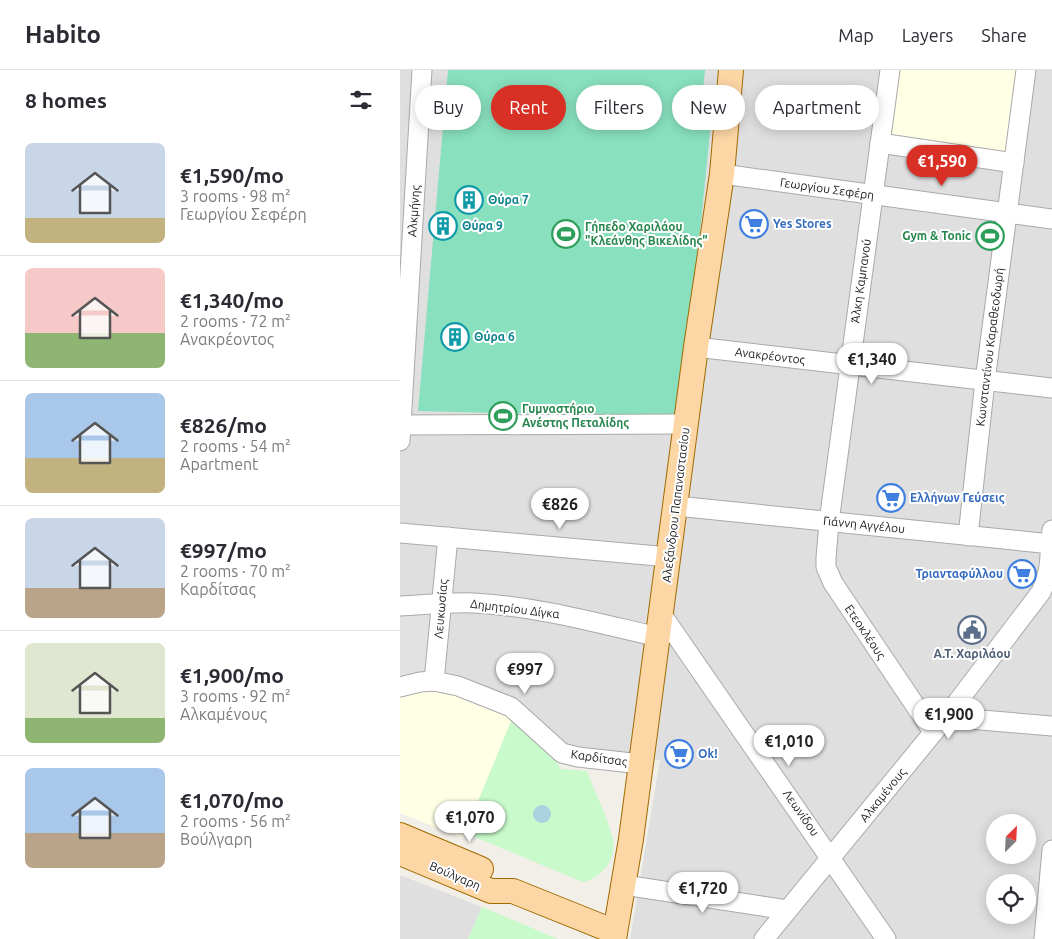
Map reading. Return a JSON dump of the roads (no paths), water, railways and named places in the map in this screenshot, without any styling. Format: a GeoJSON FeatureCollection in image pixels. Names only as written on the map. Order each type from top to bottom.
{"type":"FeatureCollection","features":[{"type":"Feature","properties":{"kind":"main road","name":"Αλεξάνδρου Παπαναστασίου"},"geometry":{"type":"LineString","coordinates":[[615,936],[641,764],[696,347],[722,174],[731,70]]}},
{"type":"Feature","properties":{"kind":"main road","name":"Βούλγαρη"},"geometry":{"type":"LineString","coordinates":[[400,835],[498,876],[512,891],[615,936]]}},
{"type":"Feature","properties":{"kind":"main road","name":"Βούλγαρη"},"geometry":{"type":"LineString","coordinates":[[400,853],[491,891],[512,891]]}},
{"type":"Feature","properties":{"kind":"street","name":"Αλκμήνης"},"geometry":{"type":"LineString","coordinates":[[400,433],[405,257],[416,172],[409,146],[422,70]]}},
{"type":"Feature","properties":{"kind":"street","name":"Άλκη Καμπανού"},"geometry":{"type":"LineString","coordinates":[[830,522],[890,70]]}},
{"type":"Feature","properties":{"kind":"street","name":"Κωνσταντίνου Καραθεοδωρή"},"geometry":{"type":"LineString","coordinates":[[968,536],[985,381],[1026,70]]}},
{"type":"Feature","properties":{"kind":"street"},"geometry":{"type":"LineString","coordinates":[[880,143],[1014,163]]}},
{"type":"Feature","properties":{"kind":"street"},"geometry":{"type":"LineString","coordinates":[[400,182],[416,172]]}},
{"type":"Feature","properties":{"kind":"street","name":"Γεωργίου Σεφέρη"},"geometry":{"type":"LineString","coordinates":[[722,174],[1052,219]]}},
{"type":"Feature","properties":{"kind":"street","name":"Ανακρέοντος"},"geometry":{"type":"LineString","coordinates":[[696,347],[1052,388]]}},
{"type":"Feature","properties":{"kind":"street"},"geometry":{"type":"LineString","coordinates":[[400,433],[687,424]]}},
{"type":"Feature","properties":{"kind":"street","name":"Γιάννη Αγγέλου"},"geometry":{"type":"LineString","coordinates":[[676,506],[968,536],[1051,539]]}},
{"type":"Feature","properties":{"kind":"street","name":"Ετεοκλέους"},"geometry":{"type":"LineString","coordinates":[[830,522],[826,567],[833,584],[933,732]]}},
{"type":"Feature","properties":{"kind":"street"},"geometry":{"type":"LineString","coordinates":[[400,533],[669,556]]}},
{"type":"Feature","properties":{"kind":"street","name":"Λευκωσίας"},"geometry":{"type":"LineString","coordinates":[[434,681],[448,537]]}},
{"type":"Feature","properties":{"kind":"street","name":"Αλκαμένους"},"geometry":{"type":"LineString","coordinates":[[764,939],[946,717],[1041,592],[1048,578],[1051,565],[1051,539]]}},
{"type":"Feature","properties":{"kind":"street","name":"Δημητρίου Δίγκα"},"geometry":{"type":"LineString","coordinates":[[400,606],[472,603],[542,610],[660,626]]}},
{"type":"Feature","properties":{"kind":"street","name":"Λεωνίδου"},"geometry":{"type":"LineString","coordinates":[[660,626],[832,858],[886,939]]}},
{"type":"Feature","properties":{"kind":"street","name":"Καρδίτσας"},"geometry":{"type":"LineString","coordinates":[[400,687],[434,681],[458,686],[511,706],[562,753],[578,757],[641,764]]}},
{"type":"Feature","properties":{"kind":"street"},"geometry":{"type":"LineString","coordinates":[[946,717],[1052,726]]}},
{"type":"Feature","properties":{"kind":"street"},"geometry":{"type":"LineString","coordinates":[[1044,939],[1052,850]]}},
{"type":"Feature","properties":{"kind":"street"},"geometry":{"type":"LineString","coordinates":[[624,884],[787,910]]}},
{"type":"Feature","properties":{"kind":"water"},"geometry":{"type":"Polygon","coordinates":[[[538,805],[546,805],[551,810],[549,821],[538,823],[533,818],[533,810],[538,805]]]}},
{"type":"Feature","properties":{"kind":"place","name":"Θύρα 7"},"geometry":{"type":"Point","coordinates":[469,200]}},
{"type":"Feature","properties":{"kind":"place","name":"Yes Stores"},"geometry":{"type":"Point","coordinates":[754,224]}},
{"type":"Feature","properties":{"kind":"place","name":"Θύρα 9"},"geometry":{"type":"Point","coordinates":[443,226]}},
{"type":"Feature","properties":{"kind":"place","name":"Γήπεδο Χαριλάου \"Κλεάνθης Βικελίδης\""},"geometry":{"type":"Point","coordinates":[566,234]}},
{"type":"Feature","properties":{"kind":"place","name":"Gym & Tonic"},"geometry":{"type":"Point","coordinates":[990,236]}},
{"type":"Feature","properties":{"kind":"place","name":"Θύρα 6"},"geometry":{"type":"Point","coordinates":[455,337]}},
{"type":"Feature","properties":{"kind":"place","name":"Γυμναστήριο Ανέστης Πεταλίδης"},"geometry":{"type":"Point","coordinates":[503,416]}},
{"type":"Feature","properties":{"kind":"place","name":"Ελλήνων Γεύσεις"},"geometry":{"type":"Point","coordinates":[891,498]}},
{"type":"Feature","properties":{"kind":"place","name":"Τριανταφύλλου"},"geometry":{"type":"Point","coordinates":[1022,574]}},
{"type":"Feature","properties":{"kind":"place","name":"Α.Τ. Χαριλάου"},"geometry":{"type":"Point","coordinates":[972,630]}},
{"type":"Feature","properties":{"kind":"place","name":"Ok!"},"geometry":{"type":"Point","coordinates":[679,754]}}]}
